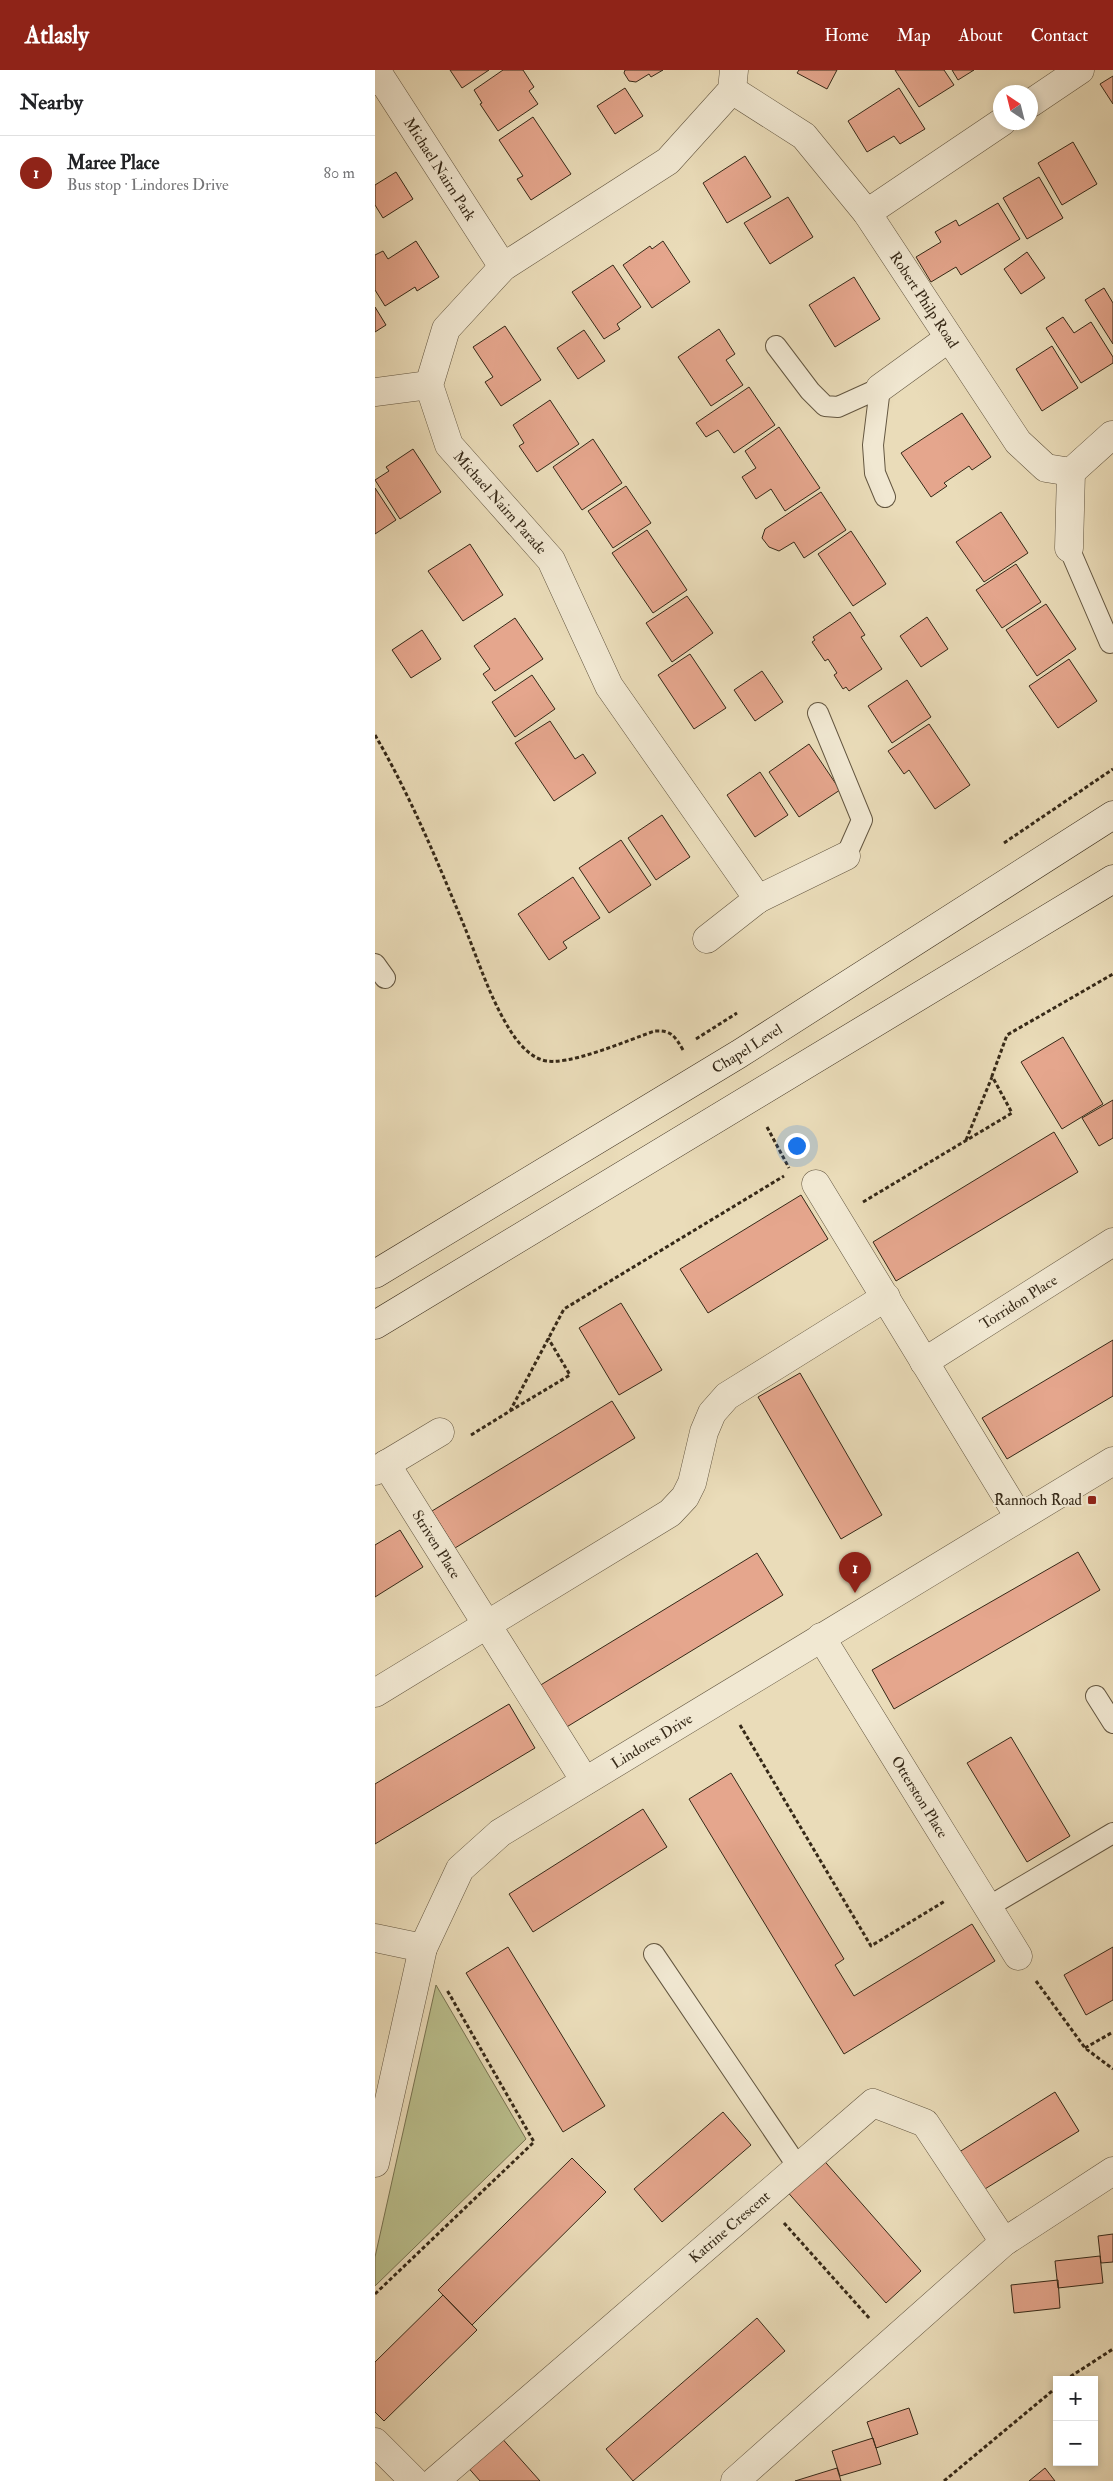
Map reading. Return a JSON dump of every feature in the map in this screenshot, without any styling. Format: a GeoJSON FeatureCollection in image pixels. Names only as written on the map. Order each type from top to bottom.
{"type":"FeatureCollection","features":[{"type":"Feature","properties":{"kind":"street","name":"Michael Nairn Park"},"geometry":{"type":"LineString","coordinates":[[376,70],[503,267]]}},
{"type":"Feature","properties":{"kind":"street"},"geometry":{"type":"LineString","coordinates":[[1038,98],[1080,70]]}},
{"type":"Feature","properties":{"kind":"street"},"geometry":{"type":"LineString","coordinates":[[375,392],[429,385],[446,329],[503,267],[668,161],[733,80]]}},
{"type":"Feature","properties":{"kind":"street","name":"Robert Philp Road"},"geometry":{"type":"LineString","coordinates":[[733,80],[804,136],[867,213],[1018,442],[1046,468],[1071,472]]}},
{"type":"Feature","properties":{"kind":"street"},"geometry":{"type":"LineString","coordinates":[[867,213],[993,128]]}},
{"type":"Feature","properties":{"kind":"street"},"geometry":{"type":"LineString","coordinates":[[880,388],[949,338]]}},
{"type":"Feature","properties":{"kind":"street","name":"Michael Nairn Parade"},"geometry":{"type":"LineString","coordinates":[[429,385],[449,445],[551,560],[609,686],[758,899]]}},
{"type":"Feature","properties":{"kind":"street"},"geometry":{"type":"LineString","coordinates":[[1069,548],[1071,472],[1113,435]]}},
{"type":"Feature","properties":{"kind":"street","name":"Chapel Level"},"geometry":{"type":"LineString","coordinates":[[375,1274],[739,1054],[1113,815]]}},
{"type":"Feature","properties":{"kind":"street"},"geometry":{"type":"LineString","coordinates":[[707,939],[758,899],[846,856]]}},
{"type":"Feature","properties":{"kind":"street"},"geometry":{"type":"LineString","coordinates":[[375,1325],[1113,879]]}},
{"type":"Feature","properties":{"kind":"street"},"geometry":{"type":"LineString","coordinates":[[816,1184],[1019,1517]]}},
{"type":"Feature","properties":{"kind":"street","name":"Torridon Place"},"geometry":{"type":"LineString","coordinates":[[924,1362],[1113,1242]]}},
{"type":"Feature","properties":{"kind":"street"},"geometry":{"type":"LineString","coordinates":[[375,1693],[670,1513],[685,1497],[692,1483],[704,1432],[712,1414],[727,1396],[886,1297]]}},
{"type":"Feature","properties":{"kind":"street","name":"Striven Place"},"geometry":{"type":"LineString","coordinates":[[440,1432],[381,1468],[487,1625],[585,1781]]}},
{"type":"Feature","properties":{"kind":"street","name":"Lindores Drive"},"geometry":{"type":"LineString","coordinates":[[375,2162],[423,1948],[460,1869],[500,1833],[1113,1461]]}},
{"type":"Feature","properties":{"kind":"street","name":"Otterston Place"},"geometry":{"type":"LineString","coordinates":[[821,1637],[1018,1956]]}},
{"type":"Feature","properties":{"kind":"street"},"geometry":{"type":"LineString","coordinates":[[375,1938],[423,1948]]}},
{"type":"Feature","properties":{"kind":"street","name":"Katrine Crescent"},"geometry":{"type":"LineString","coordinates":[[435,2481],[873,2103],[925,2123],[1005,2242]]}},
{"type":"Feature","properties":{"kind":"street"},"geometry":{"type":"LineString","coordinates":[[735,2481],[1005,2242],[1113,2171]]}},
{"type":"Feature","properties":{"kind":"street"},"geometry":{"type":"LineString","coordinates":[[375,2442],[414,2481]]}},
{"type":"Feature","properties":{"kind":"lane"},"geometry":{"type":"LineString","coordinates":[[776,346],[810,391],[825,406],[838,407],[880,388]]}},
{"type":"Feature","properties":{"kind":"lane"},"geometry":{"type":"LineString","coordinates":[[880,388],[873,445],[875,473],[885,497]]}},
{"type":"Feature","properties":{"kind":"lane"},"geometry":{"type":"LineString","coordinates":[[1069,548],[1110,643]]}},
{"type":"Feature","properties":{"kind":"lane"},"geometry":{"type":"LineString","coordinates":[[818,714],[862,820],[846,856]]}},
{"type":"Feature","properties":{"kind":"lane"},"geometry":{"type":"LineString","coordinates":[[1096,1696],[1113,1723]]}},
{"type":"Feature","properties":{"kind":"lane"},"geometry":{"type":"LineString","coordinates":[[988,1907],[1113,1833]]}},
{"type":"Feature","properties":{"kind":"lane"},"geometry":{"type":"LineString","coordinates":[[654,1954],[798,2167]]}},
{"type":"Feature","properties":{"kind":"path"},"geometry":{"type":"LineString","coordinates":[[375,735],[392,765],[438,863],[495,1000],[515,1038],[527,1052],[543,1060],[569,1061],[661,1030],[667,1030],[676,1036],[682,1048]]}},
{"type":"Feature","properties":{"kind":"path"},"geometry":{"type":"LineString","coordinates":[[1002,844],[1113,769]]}},
{"type":"Feature","properties":{"kind":"path"},"geometry":{"type":"LineString","coordinates":[[965,1141],[1007,1035],[1113,974]]}},
{"type":"Feature","properties":{"kind":"path"},"geometry":{"type":"LineString","coordinates":[[673,1053],[739,1012]]}},
{"type":"Feature","properties":{"kind":"path"},"geometry":{"type":"LineString","coordinates":[[837,1218],[1012,1113],[992,1076]]}},
{"type":"Feature","properties":{"kind":"path"},"geometry":{"type":"LineString","coordinates":[[510,1411],[564,1309],[791,1172]]}},
{"type":"Feature","properties":{"kind":"path"},"geometry":{"type":"LineString","coordinates":[[470,1436],[570,1375],[548,1338]]}},
{"type":"Feature","properties":{"kind":"path"},"geometry":{"type":"LineString","coordinates":[[723,1697],[871,1946],[973,1883]]}},
{"type":"Feature","properties":{"kind":"path"},"geometry":{"type":"LineString","coordinates":[[375,2294],[534,2142],[423,1948]]}},
{"type":"Feature","properties":{"kind":"path"},"geometry":{"type":"LineString","coordinates":[[1018,1956],[1085,2048],[1113,2069]]}},
{"type":"Feature","properties":{"kind":"path"},"geometry":{"type":"LineString","coordinates":[[1085,2048],[1113,2032]]}},
{"type":"Feature","properties":{"kind":"path"},"geometry":{"type":"LineString","coordinates":[[762,2198],[891,2343]]}},
{"type":"Feature","properties":{"kind":"path"},"geometry":{"type":"LineString","coordinates":[[1071,2376],[1113,2348]]}},
{"type":"Feature","properties":{"kind":"path"},"geometry":{"type":"LineString","coordinates":[[944,2481],[1053,2390]]}},
{"type":"Feature","properties":{"kind":"green space"},"geometry":{"type":"Polygon","coordinates":[[[436,1985],[526,2139],[375,2286],[375,2257],[436,1985]]]}},
{"type":"Feature","properties":{"kind":"building"},"geometry":{"type":"Polygon","coordinates":[[[450,70],[489,70],[462,88],[450,70]]]}},
{"type":"Feature","properties":{"kind":"building"},"geometry":{"type":"Polygon","coordinates":[[[503,70],[523,70],[534,87],[529,91],[538,104],[498,131],[480,104],[482,103],[474,90],[503,70]]]}},
{"type":"Feature","properties":{"kind":"building"},"geometry":{"type":"Polygon","coordinates":[[[625,70],[663,70],[651,77],[649,74],[636,82],[629,81],[624,73],[625,70]]]}},
{"type":"Feature","properties":{"kind":"building"},"geometry":{"type":"Polygon","coordinates":[[[799,70],[837,70],[827,89],[797,73],[799,70]]]}},
{"type":"Feature","properties":{"kind":"building"},"geometry":{"type":"Polygon","coordinates":[[[895,70],[944,70],[954,85],[919,107],[895,70]]]}},
{"type":"Feature","properties":{"kind":"building"},"geometry":{"type":"Polygon","coordinates":[[[952,70],[974,70],[958,80],[952,70]]]}},
{"type":"Feature","properties":{"kind":"building"},"geometry":{"type":"Polygon","coordinates":[[[1113,76],[1113,104],[1100,84],[1113,76]]]}},
{"type":"Feature","properties":{"kind":"building"},"geometry":{"type":"Polygon","coordinates":[[[625,88],[643,116],[615,134],[597,106],[625,88]]]}},
{"type":"Feature","properties":{"kind":"building"},"geometry":{"type":"Polygon","coordinates":[[[899,88],[925,129],[900,144],[894,136],[867,152],[848,121],[899,88]]]}},
{"type":"Feature","properties":{"kind":"building"},"geometry":{"type":"Polygon","coordinates":[[[533,117],[571,174],[531,200],[517,179],[523,176],[499,140],[533,117]]]}},
{"type":"Feature","properties":{"kind":"building"},"geometry":{"type":"Polygon","coordinates":[[[1073,142],[1097,184],[1062,205],[1038,163],[1073,142]]]}},
{"type":"Feature","properties":{"kind":"building"},"geometry":{"type":"Polygon","coordinates":[[[745,156],[771,197],[727,223],[703,183],[745,156]]]}},
{"type":"Feature","properties":{"kind":"building"},"geometry":{"type":"Polygon","coordinates":[[[396,172],[413,199],[383,218],[375,205],[375,185],[396,172]]]}},
{"type":"Feature","properties":{"kind":"building"},"geometry":{"type":"Polygon","coordinates":[[[1039,177],[1063,218],[1027,239],[1003,198],[1039,177]]]}},
{"type":"Feature","properties":{"kind":"building"},"geometry":{"type":"Polygon","coordinates":[[[788,197],[813,237],[770,264],[744,223],[788,197]]]}},
{"type":"Feature","properties":{"kind":"building"},"geometry":{"type":"Polygon","coordinates":[[[998,203],[1020,239],[961,275],[956,267],[931,282],[916,257],[941,242],[935,232],[956,220],[959,226],[998,203]]]}},
{"type":"Feature","properties":{"kind":"building"},"geometry":{"type":"Polygon","coordinates":[[[416,241],[439,277],[417,291],[415,287],[385,306],[375,290],[375,255],[383,251],[388,259],[416,241]]]}},
{"type":"Feature","properties":{"kind":"building"},"geometry":{"type":"Polygon","coordinates":[[[663,241],[690,282],[652,308],[623,265],[650,246],[652,249],[663,241]]]}},
{"type":"Feature","properties":{"kind":"building"},"geometry":{"type":"Polygon","coordinates":[[[1027,252],[1045,278],[1021,294],[1004,269],[1027,252]]]}},
{"type":"Feature","properties":{"kind":"building"},"geometry":{"type":"Polygon","coordinates":[[[613,265],[641,307],[617,324],[620,329],[604,339],[572,292],[613,265]]]}},
{"type":"Feature","properties":{"kind":"building"},"geometry":{"type":"Polygon","coordinates":[[[854,277],[880,319],[835,347],[809,305],[854,277]]]}},
{"type":"Feature","properties":{"kind":"building"},"geometry":{"type":"Polygon","coordinates":[[[1104,288],[1113,303],[1113,344],[1085,300],[1104,288]]]}},
{"type":"Feature","properties":{"kind":"building"},"geometry":{"type":"Polygon","coordinates":[[[375,307],[386,325],[375,332],[375,307]]]}},
{"type":"Feature","properties":{"kind":"building"},"geometry":{"type":"Polygon","coordinates":[[[1063,317],[1074,333],[1091,322],[1113,357],[1113,363],[1081,383],[1046,328],[1063,317]]]}},
{"type":"Feature","properties":{"kind":"building"},"geometry":{"type":"Polygon","coordinates":[[[505,326],[541,380],[501,406],[485,382],[493,377],[473,347],[505,326]]]}},
{"type":"Feature","properties":{"kind":"building"},"geometry":{"type":"Polygon","coordinates":[[[719,329],[735,354],[726,360],[743,385],[711,406],[678,357],[719,329]]]}},
{"type":"Feature","properties":{"kind":"building"},"geometry":{"type":"Polygon","coordinates":[[[584,330],[605,361],[578,379],[557,348],[584,330]]]}},
{"type":"Feature","properties":{"kind":"building"},"geometry":{"type":"Polygon","coordinates":[[[1052,346],[1078,388],[1042,411],[1016,369],[1052,346]]]}},
{"type":"Feature","properties":{"kind":"building"},"geometry":{"type":"Polygon","coordinates":[[[749,387],[775,425],[734,453],[718,430],[706,437],[696,423],[749,387]]]}},
{"type":"Feature","properties":{"kind":"building"},"geometry":{"type":"Polygon","coordinates":[[[550,400],[579,444],[537,472],[519,446],[524,443],[513,425],[550,400]]]}},
{"type":"Feature","properties":{"kind":"building"},"geometry":{"type":"Polygon","coordinates":[[[962,413],[991,457],[972,470],[969,466],[944,483],[947,486],[931,497],[901,453],[962,413]]]}},
{"type":"Feature","properties":{"kind":"building"},"geometry":{"type":"Polygon","coordinates":[[[779,427],[820,488],[785,511],[771,489],[756,499],[742,477],[756,468],[745,451],[779,427]]]}},
{"type":"Feature","properties":{"kind":"building"},"geometry":{"type":"Polygon","coordinates":[[[593,439],[622,483],[582,510],[553,467],[593,439]]]}},
{"type":"Feature","properties":{"kind":"building"},"geometry":{"type":"Polygon","coordinates":[[[413,449],[441,492],[400,519],[375,480],[389,471],[386,467],[413,449]]]}},
{"type":"Feature","properties":{"kind":"building"},"geometry":{"type":"Polygon","coordinates":[[[626,486],[651,523],[613,548],[588,511],[626,486]]]}},
{"type":"Feature","properties":{"kind":"building"},"geometry":{"type":"Polygon","coordinates":[[[375,488],[396,520],[375,534],[375,488]]]}},
{"type":"Feature","properties":{"kind":"building"},"geometry":{"type":"Polygon","coordinates":[[[821,492],[846,530],[804,558],[794,542],[779,551],[769,547],[762,538],[765,529],[821,492]]]}},
{"type":"Feature","properties":{"kind":"building"},"geometry":{"type":"Polygon","coordinates":[[[1001,512],[1028,553],[984,582],[956,542],[1001,512]]]}},
{"type":"Feature","properties":{"kind":"building"},"geometry":{"type":"Polygon","coordinates":[[[647,530],[687,590],[653,613],[612,553],[647,530]]]}},
{"type":"Feature","properties":{"kind":"building"},"geometry":{"type":"Polygon","coordinates":[[[851,531],[886,584],[853,606],[818,554],[851,531]]]}},
{"type":"Feature","properties":{"kind":"building"},"geometry":{"type":"Polygon","coordinates":[[[470,544],[503,595],[463,621],[428,571],[470,544]]]}},
{"type":"Feature","properties":{"kind":"building"},"geometry":{"type":"Polygon","coordinates":[[[1016,564],[1041,602],[1002,628],[976,590],[1016,564]]]}},
{"type":"Feature","properties":{"kind":"building"},"geometry":{"type":"Polygon","coordinates":[[[687,596],[713,633],[672,662],[646,623],[687,596]]]}},
{"type":"Feature","properties":{"kind":"building"},"geometry":{"type":"Polygon","coordinates":[[[1046,604],[1076,649],[1037,676],[1006,630],[1046,604]]]}},
{"type":"Feature","properties":{"kind":"building"},"geometry":{"type":"Polygon","coordinates":[[[850,612],[865,635],[861,637],[882,669],[849,691],[846,687],[843,689],[834,675],[837,673],[828,659],[825,661],[812,642],[815,640],[813,637],[850,612]]]}},
{"type":"Feature","properties":{"kind":"building"},"geometry":{"type":"Polygon","coordinates":[[[927,617],[948,649],[921,667],[900,636],[927,617]]]}},
{"type":"Feature","properties":{"kind":"building"},"geometry":{"type":"Polygon","coordinates":[[[515,618],[543,659],[495,691],[483,674],[490,669],[474,646],[515,618]]]}},
{"type":"Feature","properties":{"kind":"building"},"geometry":{"type":"Polygon","coordinates":[[[422,630],[441,659],[411,678],[392,650],[422,630]]]}},
{"type":"Feature","properties":{"kind":"building"},"geometry":{"type":"Polygon","coordinates":[[[690,654],[726,708],[694,729],[658,675],[690,654]]]}},
{"type":"Feature","properties":{"kind":"building"},"geometry":{"type":"Polygon","coordinates":[[[1069,659],[1097,701],[1058,728],[1029,686],[1069,659]]]}},
{"type":"Feature","properties":{"kind":"building"},"geometry":{"type":"Polygon","coordinates":[[[762,671],[783,702],[755,721],[734,690],[762,671]]]}},
{"type":"Feature","properties":{"kind":"building"},"geometry":{"type":"Polygon","coordinates":[[[532,675],[555,709],[515,737],[492,702],[532,675]]]}},
{"type":"Feature","properties":{"kind":"building"},"geometry":{"type":"Polygon","coordinates":[[[907,680],[931,717],[892,743],[868,706],[907,680]]]}},
{"type":"Feature","properties":{"kind":"building"},"geometry":{"type":"Polygon","coordinates":[[[550,721],[575,759],[583,754],[596,773],[554,801],[515,743],[550,721]]]}},
{"type":"Feature","properties":{"kind":"building"},"geometry":{"type":"Polygon","coordinates":[[[929,724],[970,785],[935,809],[909,770],[904,774],[888,751],[929,724]]]}},
{"type":"Feature","properties":{"kind":"building"},"geometry":{"type":"Polygon","coordinates":[[[809,744],[840,790],[799,817],[769,772],[809,744]]]}},
{"type":"Feature","properties":{"kind":"building"},"geometry":{"type":"Polygon","coordinates":[[[760,772],[788,815],[755,837],[727,795],[760,772]]]}},
{"type":"Feature","properties":{"kind":"building"},"geometry":{"type":"Polygon","coordinates":[[[662,815],[690,857],[656,880],[628,838],[662,815]]]}},
{"type":"Feature","properties":{"kind":"building"},"geometry":{"type":"Polygon","coordinates":[[[621,840],[651,885],[609,913],[579,868],[621,840]]]}},
{"type":"Feature","properties":{"kind":"building"},"geometry":{"type":"Polygon","coordinates":[[[573,877],[600,918],[563,942],[567,948],[549,960],[518,914],[573,877]]]}},
{"type":"Feature","properties":{"kind":"building"},"geometry":{"type":"Polygon","coordinates":[[[1063,1037],[1103,1104],[1062,1129],[1021,1062],[1063,1037]]]}},
{"type":"Feature","properties":{"kind":"building"},"geometry":{"type":"Polygon","coordinates":[[[1113,1100],[1113,1138],[1099,1146],[1082,1118],[1113,1100]]]}},
{"type":"Feature","properties":{"kind":"building"},"geometry":{"type":"Polygon","coordinates":[[[1054,1132],[1078,1172],[896,1281],[873,1242],[1054,1132]]]}},
{"type":"Feature","properties":{"kind":"building"},"geometry":{"type":"Polygon","coordinates":[[[801,1195],[828,1239],[708,1313],[680,1269],[801,1195]]]}},
{"type":"Feature","properties":{"kind":"building"},"geometry":{"type":"Polygon","coordinates":[[[621,1303],[662,1370],[619,1395],[579,1328],[621,1303]]]}},
{"type":"Feature","properties":{"kind":"building"},"geometry":{"type":"Polygon","coordinates":[[[1113,1340],[1113,1396],[1007,1459],[982,1418],[1113,1340]]]}},
{"type":"Feature","properties":{"kind":"building"},"geometry":{"type":"Polygon","coordinates":[[[800,1373],[882,1515],[841,1539],[758,1397],[800,1373]]]}},
{"type":"Feature","properties":{"kind":"building"},"geometry":{"type":"Polygon","coordinates":[[[612,1401],[635,1438],[455,1548],[432,1511],[612,1401]]]}},
{"type":"Feature","properties":{"kind":"building"},"geometry":{"type":"Polygon","coordinates":[[[400,1530],[423,1567],[375,1597],[375,1545],[400,1530]]]}},
{"type":"Feature","properties":{"kind":"building"},"geometry":{"type":"Polygon","coordinates":[[[1078,1552],[1100,1590],[894,1709],[872,1670],[1078,1552]]]}},
{"type":"Feature","properties":{"kind":"building"},"geometry":{"type":"Polygon","coordinates":[[[757,1553],[783,1595],[565,1728],[539,1686],[757,1553]]]}},
{"type":"Feature","properties":{"kind":"building"},"geometry":{"type":"Polygon","coordinates":[[[509,1704],[535,1748],[375,1844],[375,1784],[509,1704]]]}},
{"type":"Feature","properties":{"kind":"building"},"geometry":{"type":"Polygon","coordinates":[[[1011,1737],[1070,1836],[1027,1862],[967,1763],[1011,1737]]]}},
{"type":"Feature","properties":{"kind":"building"},"geometry":{"type":"Polygon","coordinates":[[[731,1773],[844,1959],[835,1965],[854,1996],[972,1924],[995,1961],[844,2054],[689,1799],[731,1773]]]}},
{"type":"Feature","properties":{"kind":"building"},"geometry":{"type":"Polygon","coordinates":[[[643,1809],[667,1847],[533,1932],[509,1894],[643,1809]]]}},
{"type":"Feature","properties":{"kind":"building"},"geometry":{"type":"Polygon","coordinates":[[[508,1947],[605,2106],[563,2132],[466,1973],[508,1947]]]}},
{"type":"Feature","properties":{"kind":"building"},"geometry":{"type":"Polygon","coordinates":[[[1113,1947],[1113,2000],[1086,2015],[1064,1975],[1113,1947]]]}},
{"type":"Feature","properties":{"kind":"building"},"geometry":{"type":"Polygon","coordinates":[[[1055,2092],[1079,2131],[980,2192],[956,2154],[1055,2092]]]}},
{"type":"Feature","properties":{"kind":"building"},"geometry":{"type":"Polygon","coordinates":[[[723,2112],[751,2145],[662,2222],[634,2189],[723,2112]]]}},
{"type":"Feature","properties":{"kind":"building"},"geometry":{"type":"Polygon","coordinates":[[[820,2156],[921,2271],[886,2303],[784,2188],[820,2156]]]}},
{"type":"Feature","properties":{"kind":"building"},"geometry":{"type":"Polygon","coordinates":[[[572,2158],[606,2192],[472,2325],[438,2290],[572,2158]]]}},
{"type":"Feature","properties":{"kind":"building"},"geometry":{"type":"Polygon","coordinates":[[[1113,2234],[1113,2262],[1101,2263],[1098,2236],[1113,2234]]]}},
{"type":"Feature","properties":{"kind":"building"},"geometry":{"type":"Polygon","coordinates":[[[1100,2256],[1103,2283],[1058,2288],[1055,2261],[1100,2256]]]}},
{"type":"Feature","properties":{"kind":"building"},"geometry":{"type":"Polygon","coordinates":[[[1058,2280],[1060,2308],[1014,2313],[1011,2285],[1058,2280]]]}},
{"type":"Feature","properties":{"kind":"building"},"geometry":{"type":"Polygon","coordinates":[[[443,2295],[477,2330],[384,2421],[375,2412],[375,2362],[443,2295]]]}},
{"type":"Feature","properties":{"kind":"building"},"geometry":{"type":"Polygon","coordinates":[[[757,2318],[785,2351],[633,2481],[606,2449],[757,2318]]]}},
{"type":"Feature","properties":{"kind":"building"},"geometry":{"type":"Polygon","coordinates":[[[909,2408],[918,2434],[876,2448],[867,2422],[909,2408]]]}},
{"type":"Feature","properties":{"kind":"building"},"geometry":{"type":"Polygon","coordinates":[[[499,2435],[540,2481],[480,2481],[465,2464],[499,2435]]]}},
{"type":"Feature","properties":{"kind":"building"},"geometry":{"type":"Polygon","coordinates":[[[873,2438],[881,2464],[840,2476],[832,2451],[873,2438]]]}},
{"type":"Feature","properties":{"kind":"building"},"geometry":{"type":"Polygon","coordinates":[[[837,2468],[841,2481],[795,2481],[837,2468]]]}},
{"type":"Feature","properties":{"kind":"building"},"geometry":{"type":"Polygon","coordinates":[[[1045,2468],[1055,2481],[1029,2481],[1045,2468]]]}},
{"type":"Feature","properties":{"kind":"place","name":"Rannoch Road"},"geometry":{"type":"Point","coordinates":[1092,1500]}},
{"type":"Feature","properties":{"kind":"place","name":"Maree Place"},"geometry":{"type":"Point","coordinates":[855,1593]}}]}
